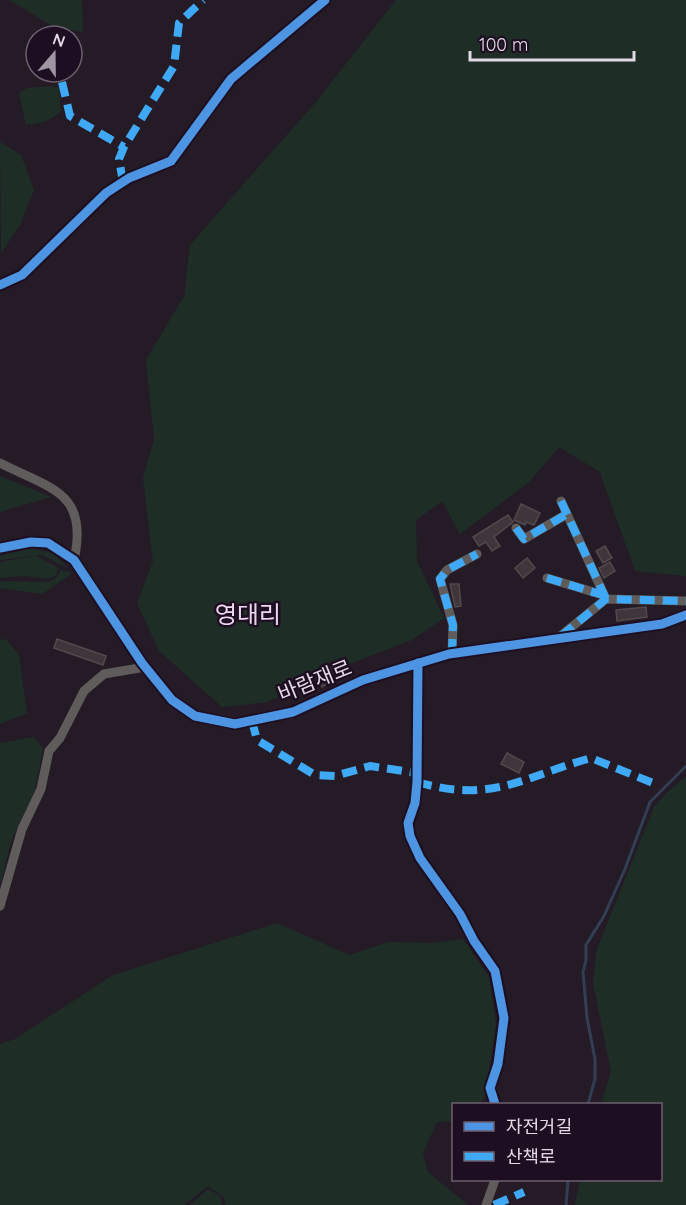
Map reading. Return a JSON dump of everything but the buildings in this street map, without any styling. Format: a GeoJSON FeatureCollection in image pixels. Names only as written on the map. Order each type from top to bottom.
{"type":"FeatureCollection","features":[{"type":"Feature","properties":{"kind":"street"},"geometry":{"type":"LineString","coordinates":[[0,285],[22,274],[106,193],[129,178],[171,161],[231,79],[324,0]]}},
{"type":"Feature","properties":{"kind":"street"},"geometry":{"type":"LineString","coordinates":[[0,463],[69,501],[75,510],[79,537],[74,560]]}},
{"type":"Feature","properties":{"kind":"street"},"geometry":{"type":"LineString","coordinates":[[561,501],[604,597]]}},
{"type":"Feature","properties":{"kind":"street"},"geometry":{"type":"LineString","coordinates":[[516,528],[524,539],[567,514]]}},
{"type":"Feature","properties":{"kind":"street","name":"바람재로"},"geometry":{"type":"LineString","coordinates":[[0,548],[31,542],[48,543],[74,560],[145,667],[172,700],[195,716],[235,724],[292,712],[363,680],[452,654],[662,624],[686,615]]}},
{"type":"Feature","properties":{"kind":"street"},"geometry":{"type":"LineString","coordinates":[[452,654],[453,625],[440,579],[447,570],[477,554]]}},
{"type":"Feature","properties":{"kind":"street"},"geometry":{"type":"LineString","coordinates":[[547,578],[604,597],[686,601]]}},
{"type":"Feature","properties":{"kind":"street"},"geometry":{"type":"LineString","coordinates":[[556,639],[604,597]]}},
{"type":"Feature","properties":{"kind":"street"},"geometry":{"type":"LineString","coordinates":[[418,663],[417,789],[408,823],[410,836],[420,858],[460,914],[474,941],[495,971],[504,1018],[498,1064],[490,1088],[495,1103]]}},
{"type":"Feature","properties":{"kind":"street"},"geometry":{"type":"LineString","coordinates":[[0,906],[22,829],[41,789],[49,751],[60,738],[84,691],[104,674],[145,667]]}},
{"type":"Feature","properties":{"kind":"street"},"geometry":{"type":"LineString","coordinates":[[486,1205],[494,1181]]}},
{"type":"Feature","properties":{"kind":"green space"},"geometry":{"type":"Polygon","coordinates":[[[9,0],[82,0],[83,24],[49,24],[9,0]]]}},
{"type":"Feature","properties":{"kind":"green space"},"geometry":{"type":"Polygon","coordinates":[[[396,0],[686,0],[686,576],[635,571],[600,472],[559,447],[529,482],[460,534],[442,501],[416,520],[417,561],[444,618],[412,640],[347,665],[267,702],[222,707],[159,651],[137,603],[153,561],[143,479],[154,439],[146,360],[184,296],[190,245],[316,102],[396,0]]]}},
{"type":"Feature","properties":{"kind":"green space"},"geometry":{"type":"Polygon","coordinates":[[[52,86],[59,88],[61,111],[45,121],[26,125],[19,93],[27,88],[52,86]]]}},
{"type":"Feature","properties":{"kind":"green space"},"geometry":{"type":"Polygon","coordinates":[[[0,142],[21,155],[34,190],[20,225],[1,253],[0,142]]]}},
{"type":"Feature","properties":{"kind":"green space"},"geometry":{"type":"Polygon","coordinates":[[[0,476],[51,497],[0,512],[0,476]]]}},
{"type":"Feature","properties":{"kind":"green space"},"geometry":{"type":"Polygon","coordinates":[[[27,548],[53,553],[69,569],[42,555],[0,560],[0,556],[27,548]]]}},
{"type":"Feature","properties":{"kind":"green space"},"geometry":{"type":"Polygon","coordinates":[[[36,556],[59,568],[55,576],[48,579],[25,576],[0,578],[0,562],[36,556]]]}},
{"type":"Feature","properties":{"kind":"green space"},"geometry":{"type":"Polygon","coordinates":[[[61,570],[71,572],[70,575],[42,594],[0,588],[0,581],[49,582],[55,579],[61,570]]]}},
{"type":"Feature","properties":{"kind":"green space"},"geometry":{"type":"Polygon","coordinates":[[[6,639],[19,655],[27,713],[0,724],[0,640],[6,639]]]}},
{"type":"Feature","properties":{"kind":"green space"},"geometry":{"type":"Polygon","coordinates":[[[34,737],[43,749],[35,790],[11,841],[0,885],[0,743],[34,737]]]}},
{"type":"Feature","properties":{"kind":"green space"},"geometry":{"type":"Polygon","coordinates":[[[686,777],[686,1205],[575,1205],[580,1181],[662,1181],[662,1103],[601,1103],[611,1072],[593,983],[597,949],[654,807],[667,792],[686,777]]]}},
{"type":"Feature","properties":{"kind":"green space"},"geometry":{"type":"Polygon","coordinates":[[[277,923],[349,955],[388,942],[433,943],[463,939],[489,977],[496,1024],[485,1097],[480,1103],[452,1103],[452,1121],[437,1122],[423,1153],[428,1172],[468,1205],[225,1205],[224,1197],[208,1186],[184,1205],[0,1205],[0,1044],[15,1039],[113,975],[277,923]]]}},
{"type":"Feature","properties":{"kind":"green space"},"geometry":{"type":"Polygon","coordinates":[[[208,1189],[220,1196],[222,1205],[190,1205],[208,1189]]]}},
{"type":"Feature","properties":{"kind":"waterway"},"geometry":{"type":"LineString","coordinates":[[588,1103],[595,1079],[595,1059],[587,1018],[583,972],[586,945],[604,916],[625,869],[650,802],[686,766]]}},
{"type":"Feature","properties":{"kind":"waterway"},"geometry":{"type":"LineString","coordinates":[[566,1205],[568,1181]]}},
{"type":"Feature","properties":{"kind":"marked path"},"geometry":{"type":"LineString","coordinates":[[123,182],[119,159],[124,147],[174,66],[179,23],[203,0]]}},
{"type":"Feature","properties":{"kind":"marked path"},"geometry":{"type":"LineString","coordinates":[[62,84],[70,116],[124,147]]}},
{"type":"Feature","properties":{"kind":"marked path"},"geometry":{"type":"LineString","coordinates":[[561,501],[606,599]]}},
{"type":"Feature","properties":{"kind":"marked path"},"geometry":{"type":"LineString","coordinates":[[516,528],[524,539],[567,514]]}},
{"type":"Feature","properties":{"kind":"marked path"},"geometry":{"type":"LineString","coordinates":[[452,654],[453,625],[440,579],[447,570],[477,554]]}},
{"type":"Feature","properties":{"kind":"marked path"},"geometry":{"type":"LineString","coordinates":[[547,578],[603,595]]}},
{"type":"Feature","properties":{"kind":"marked path"},"geometry":{"type":"LineString","coordinates":[[561,636],[606,599],[686,601]]}},
{"type":"Feature","properties":{"kind":"marked path"},"geometry":{"type":"LineString","coordinates":[[252,721],[257,740],[315,775],[335,776],[370,766],[417,773]]}},
{"type":"Feature","properties":{"kind":"marked path"},"geometry":{"type":"LineString","coordinates":[[417,782],[443,788],[487,789],[526,780],[591,758],[653,783]]}},
{"type":"Feature","properties":{"kind":"marked path"},"geometry":{"type":"LineString","coordinates":[[494,1205],[524,1192]]}},
{"type":"Feature","properties":{"kind":"cycle path"},"geometry":{"type":"LineString","coordinates":[[0,285],[22,275],[106,193],[129,178],[171,161],[231,79],[325,0]]}},
{"type":"Feature","properties":{"kind":"cycle path"},"geometry":{"type":"LineString","coordinates":[[0,548],[31,542],[48,543],[74,560],[142,663],[172,700],[195,716],[235,724],[293,712],[363,680],[449,654],[662,624],[686,615]]}},
{"type":"Feature","properties":{"kind":"cycle path"},"geometry":{"type":"LineString","coordinates":[[418,663],[417,782],[415,803],[408,823],[410,836],[420,858],[460,914],[474,941],[495,971],[504,1018],[498,1064],[490,1088],[495,1103]]}},
{"type":"Feature","properties":{"kind":"district","name":"영대리"},"geometry":{"type":"Point","coordinates":[248,615]}}]}
